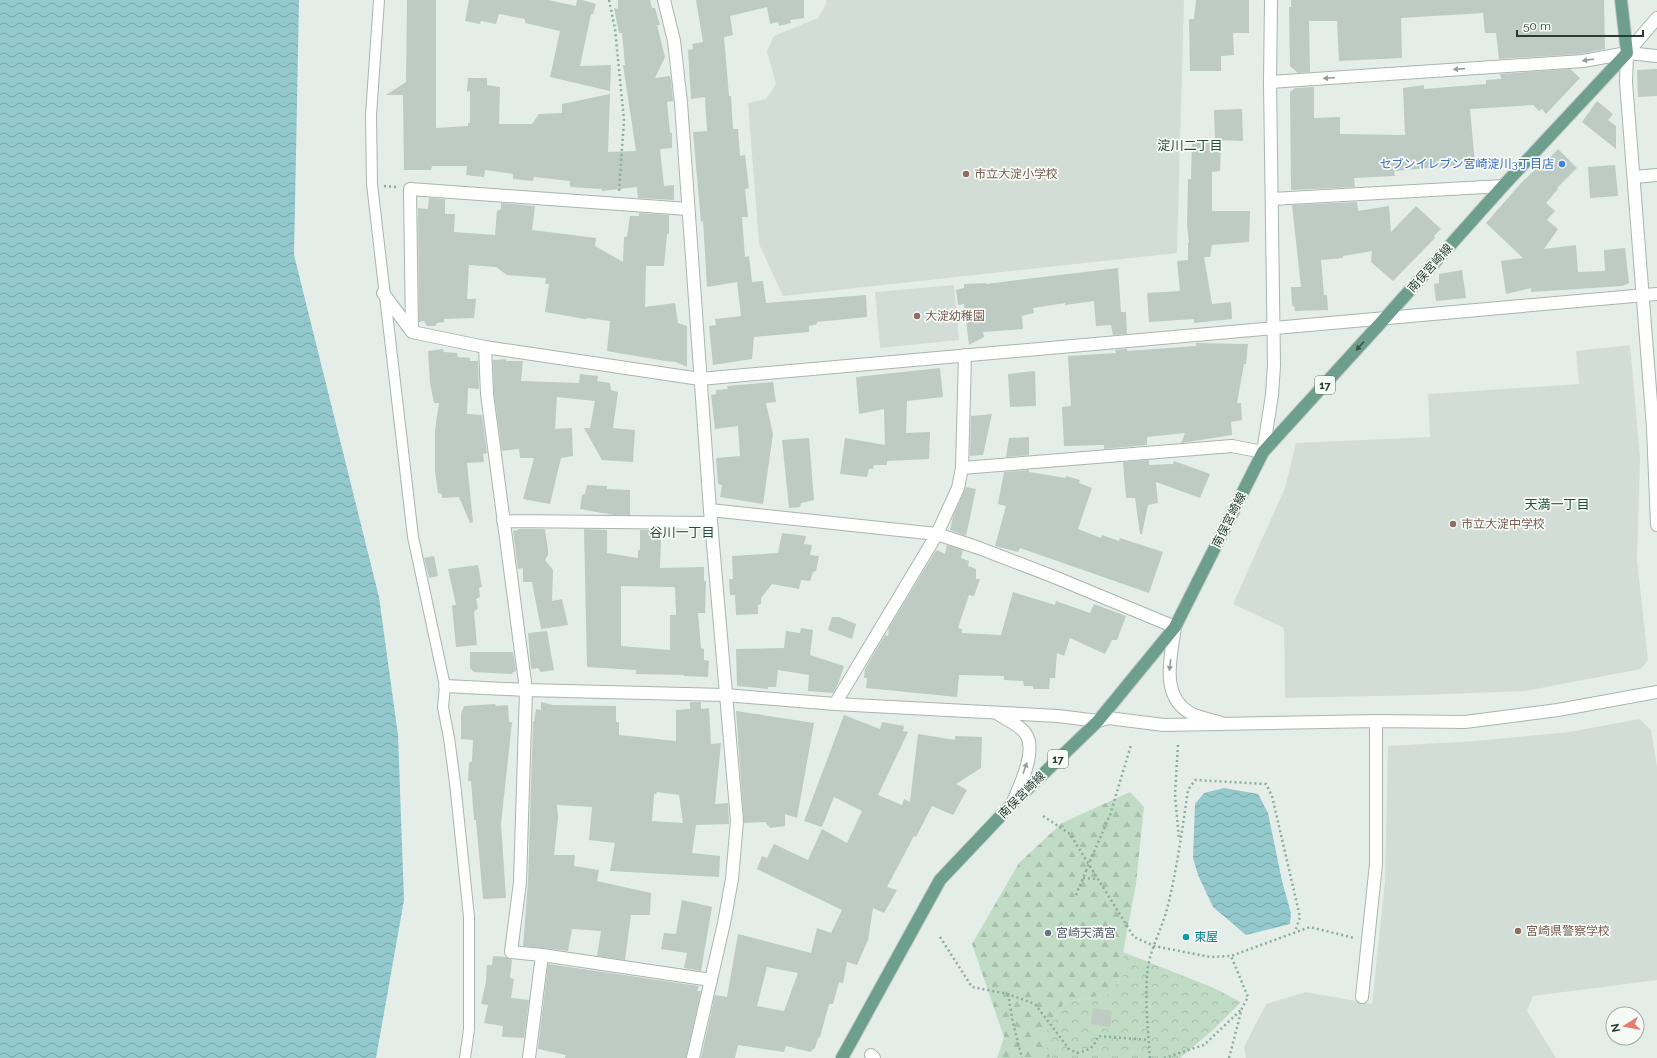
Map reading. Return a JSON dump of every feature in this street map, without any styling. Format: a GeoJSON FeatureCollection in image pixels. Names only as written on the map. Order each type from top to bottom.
{"type":"FeatureCollection","features":[{"type":"Feature","properties":{"kind":"main road"},"geometry":{"type":"LineString","coordinates":[[1621,0],[1627,53]]}},
{"type":"Feature","properties":{"kind":"main road","name":"南俣宮崎線"},"geometry":{"type":"LineString","coordinates":[[842,1058],[940,880],[1012,804],[1098,721],[1175,627],[1263,452],[1503,186],[1627,53]]}},
{"type":"Feature","properties":{"kind":"street"},"geometry":{"type":"LineString","coordinates":[[664,0],[675,49],[681,103],[711,523],[737,821],[732,879],[693,1058]]}},
{"type":"Feature","properties":{"kind":"street"},"geometry":{"type":"LineString","coordinates":[[962,468],[1232,446],[1263,452],[1272,395],[1274,365],[1270,82],[1271,0]]}},
{"type":"Feature","properties":{"kind":"street"},"geometry":{"type":"LineString","coordinates":[[1657,18],[1627,53],[1626,82],[1634,177],[1641,296],[1655,428],[1657,525]]}},
{"type":"Feature","properties":{"kind":"street"},"geometry":{"type":"LineString","coordinates":[[1270,82],[1583,61],[1627,53],[1657,56]]}},
{"type":"Feature","properties":{"kind":"street"},"geometry":{"type":"LineString","coordinates":[[1634,177],[1657,175]]}},
{"type":"Feature","properties":{"kind":"street"},"geometry":{"type":"LineString","coordinates":[[1272,198],[1503,186]]}},
{"type":"Feature","properties":{"kind":"street"},"geometry":{"type":"LineString","coordinates":[[412,332],[410,189],[688,209]]}},
{"type":"Feature","properties":{"kind":"street"},"geometry":{"type":"LineString","coordinates":[[383,293],[412,332],[486,347],[700,379],[1657,294]]}},
{"type":"Feature","properties":{"kind":"street"},"geometry":{"type":"LineString","coordinates":[[486,347],[487,394],[526,690],[520,882],[511,952],[542,955],[711,980]]}},
{"type":"Feature","properties":{"kind":"street"},"geometry":{"type":"LineString","coordinates":[[834,704],[937,534],[958,488],[962,468],[965,355]]}},
{"type":"Feature","properties":{"kind":"street"},"geometry":{"type":"LineString","coordinates":[[710,510],[937,534],[979,548],[1052,576],[1175,627],[1169,672],[1171,691],[1178,703],[1192,714],[1223,724]]}},
{"type":"Feature","properties":{"kind":"street"},"geometry":{"type":"LineString","coordinates":[[503,521],[711,523]]}},
{"type":"Feature","properties":{"kind":"street"},"geometry":{"type":"LineString","coordinates":[[445,686],[526,690],[725,695],[834,704],[1058,716],[1098,721],[1108,718],[1164,725],[1376,721],[1465,722],[1558,710],[1657,692]]}},
{"type":"Feature","properties":{"kind":"street"},"geometry":{"type":"LineString","coordinates":[[996,712],[1017,726],[1027,736],[1030,754],[1012,804]]}},
{"type":"Feature","properties":{"kind":"street"},"geometry":{"type":"LineString","coordinates":[[1362,997],[1376,864],[1376,721]]}},
{"type":"Feature","properties":{"kind":"street"},"geometry":{"type":"LineString","coordinates":[[529,1058],[542,955]]}},
{"type":"Feature","properties":{"kind":"lane"},"geometry":{"type":"LineString","coordinates":[[379,0],[371,115],[372,184],[383,293],[400,420],[413,537],[445,686],[443,707],[454,776],[469,917],[469,1029],[465,1058]]}},
{"type":"Feature","properties":{"kind":"path"},"geometry":{"type":"LineString","coordinates":[[609,0],[615,29],[624,120],[618,204]]}},
{"type":"Feature","properties":{"kind":"path"},"geometry":{"type":"LineString","coordinates":[[372,184],[410,189]]}},
{"type":"Feature","properties":{"kind":"path"},"geometry":{"type":"LineString","coordinates":[[1076,895],[1110,816],[1131,745]]}},
{"type":"Feature","properties":{"kind":"path"},"geometry":{"type":"LineString","coordinates":[[1178,745],[1174,794],[1180,844]]}},
{"type":"Feature","properties":{"kind":"path"},"geometry":{"type":"LineString","coordinates":[[1150,1058],[1147,976],[1150,956],[1167,911],[1180,844],[1188,790],[1195,780],[1266,784],[1272,796],[1300,916],[1295,932]]}},
{"type":"Feature","properties":{"kind":"path"},"geometry":{"type":"LineString","coordinates":[[1042,816],[1070,834],[1134,937],[1154,946],[1210,957],[1231,956],[1310,927],[1368,942]]}},
{"type":"Feature","properties":{"kind":"path"},"geometry":{"type":"LineString","coordinates":[[1083,878],[1097,879]]}},
{"type":"Feature","properties":{"kind":"path"},"geometry":{"type":"LineString","coordinates":[[940,938],[972,987],[1008,994],[1035,1004],[1069,1049],[1077,1053],[1089,1050],[1096,1044],[1098,1036],[1149,1040]]}},
{"type":"Feature","properties":{"kind":"path"},"geometry":{"type":"LineString","coordinates":[[1229,1058],[1242,1008],[1248,997],[1231,956]]}},
{"type":"Feature","properties":{"kind":"path"},"geometry":{"type":"LineString","coordinates":[[1008,994],[1013,1023],[1022,1058]]}},
{"type":"Feature","properties":{"kind":"path"},"geometry":{"type":"LineString","coordinates":[[1164,1058],[1204,1045],[1242,1008]]}},
{"type":"Feature","properties":{"kind":"shaded area","name":"市立大淀小学校"},"geometry":{"type":"Polygon","coordinates":[[[826,0],[1184,0],[1177,253],[783,296],[759,244],[748,103],[766,99],[776,84],[767,51],[774,36],[818,18],[826,5],[826,0]]]}},
{"type":"Feature","properties":{"kind":"shaded area","name":"大淀幼稚園"},"geometry":{"type":"Polygon","coordinates":[[[954,285],[959,340],[880,348],[875,292],[954,285]]]}},
{"type":"Feature","properties":{"kind":"shaded area","name":"市立大淀中学校"},"geometry":{"type":"Polygon","coordinates":[[[1630,345],[1640,457],[1637,560],[1648,660],[1641,669],[1525,691],[1285,698],[1284,628],[1233,604],[1285,488],[1296,443],[1430,437],[1428,394],[1579,384],[1576,351],[1630,345]]]}},
{"type":"Feature","properties":{"kind":"shaded area","name":"宮崎県警察学校"},"geometry":{"type":"Polygon","coordinates":[[[1640,719],[1651,730],[1657,767],[1657,980],[1533,996],[1527,1011],[1556,1058],[1246,1058],[1244,1047],[1266,1004],[1306,992],[1372,1004],[1385,882],[1388,746],[1476,741],[1569,732],[1640,719]]]}},
{"type":"Feature","properties":{"kind":"green space"},"geometry":{"type":"Polygon","coordinates":[[[1130,792],[1144,807],[1136,884],[1123,952],[1125,973],[1109,994],[1065,1002],[1042,1037],[1051,1058],[997,1058],[1004,1037],[972,944],[1019,863],[1062,823],[1130,792]]]}},
{"type":"Feature","properties":{"kind":"green space"},"geometry":{"type":"Polygon","coordinates":[[[1123,952],[1214,988],[1241,1002],[1214,1029],[1180,1058],[1051,1058],[1042,1037],[1065,1002],[1109,994],[1125,973],[1123,952]]]}},
{"type":"Feature","properties":{"kind":"water"},"geometry":{"type":"Polygon","coordinates":[[[0,0],[299,0],[294,255],[379,597],[398,735],[404,900],[376,1058],[0,1058],[0,0]]]}},
{"type":"Feature","properties":{"kind":"water"},"geometry":{"type":"Polygon","coordinates":[[[1224,788],[1258,794],[1268,813],[1282,881],[1291,913],[1290,924],[1246,935],[1213,907],[1198,875],[1193,858],[1195,804],[1204,793],[1224,788]]]}},
{"type":"Feature","properties":{"kind":"building"},"geometry":{"type":"Polygon","coordinates":[[[407,0],[436,0],[436,128],[468,126],[468,123],[470,123],[470,91],[467,92],[468,78],[487,78],[487,85],[500,87],[499,124],[532,124],[539,114],[562,113],[562,104],[610,94],[608,152],[636,151],[623,65],[625,65],[622,33],[619,33],[614,8],[618,9],[618,0],[650,0],[652,8],[655,8],[660,25],[657,25],[665,57],[655,78],[670,76],[671,80],[673,101],[667,102],[670,133],[672,133],[672,148],[660,149],[664,186],[674,185],[674,200],[638,198],[637,187],[602,191],[602,189],[570,187],[570,181],[534,177],[533,181],[513,179],[513,174],[485,170],[484,177],[466,175],[467,166],[432,166],[431,170],[404,170],[403,95],[386,95],[406,82],[407,0]]]}},
{"type":"Feature","properties":{"kind":"building"},"geometry":{"type":"Polygon","coordinates":[[[469,0],[548,0],[576,6],[577,0],[582,0],[596,4],[593,14],[591,14],[580,66],[611,65],[610,91],[550,77],[560,31],[525,23],[525,19],[499,14],[496,24],[481,21],[480,24],[465,21],[469,0]]]}},
{"type":"Feature","properties":{"kind":"building"},"geometry":{"type":"Polygon","coordinates":[[[696,0],[804,0],[804,18],[790,20],[791,23],[779,26],[778,22],[770,24],[767,7],[730,16],[733,35],[724,37],[729,96],[731,96],[733,129],[738,129],[740,156],[745,155],[749,188],[745,189],[748,217],[742,217],[745,257],[749,256],[752,282],[763,281],[766,303],[866,295],[867,317],[817,322],[817,324],[809,326],[809,332],[754,337],[752,359],[713,365],[709,326],[716,325],[715,319],[741,316],[737,282],[707,287],[703,221],[701,222],[693,132],[707,131],[705,97],[691,99],[688,50],[693,49],[692,44],[703,42],[696,0]]]}},
{"type":"Feature","properties":{"kind":"building"},"geometry":{"type":"Polygon","coordinates":[[[1196,0],[1249,0],[1249,33],[1233,33],[1234,55],[1221,56],[1221,71],[1190,71],[1189,19],[1194,19],[1196,0]]]}},
{"type":"Feature","properties":{"kind":"building"},"geometry":{"type":"Polygon","coordinates":[[[1291,0],[1604,0],[1605,49],[1580,54],[1499,59],[1496,33],[1485,33],[1483,13],[1401,18],[1402,58],[1339,61],[1337,21],[1309,21],[1310,72],[1298,73],[1290,66],[1289,7],[1291,7],[1291,0]]]}},
{"type":"Feature","properties":{"kind":"building"},"geometry":{"type":"Polygon","coordinates":[[[1570,69],[1580,78],[1546,114],[1542,109],[1539,111],[1533,105],[1470,109],[1475,164],[1394,171],[1395,176],[1354,178],[1355,187],[1291,190],[1290,92],[1295,88],[1314,87],[1314,118],[1340,117],[1340,134],[1405,135],[1403,88],[1424,85],[1424,89],[1486,84],[1486,80],[1501,79],[1500,74],[1570,69]]]}},
{"type":"Feature","properties":{"kind":"building"},"geometry":{"type":"Polygon","coordinates":[[[1657,69],[1657,96],[1638,97],[1637,70],[1657,69]]]}},
{"type":"Feature","properties":{"kind":"building"},"geometry":{"type":"Polygon","coordinates":[[[1597,101],[1613,114],[1608,120],[1616,126],[1616,149],[1582,122],[1597,101]]]}},
{"type":"Feature","properties":{"kind":"building"},"geometry":{"type":"Polygon","coordinates":[[[1242,109],[1243,141],[1215,140],[1214,110],[1242,109]]]}},
{"type":"Feature","properties":{"kind":"building"},"geometry":{"type":"Polygon","coordinates":[[[1192,140],[1221,142],[1220,171],[1212,172],[1212,211],[1250,211],[1249,242],[1212,245],[1210,257],[1204,257],[1212,304],[1231,302],[1232,319],[1194,323],[1194,319],[1149,322],[1147,293],[1180,291],[1177,261],[1188,260],[1188,179],[1191,179],[1192,140]]]}},
{"type":"Feature","properties":{"kind":"building"},"geometry":{"type":"Polygon","coordinates":[[[1558,149],[1577,168],[1557,188],[1558,189],[1546,203],[1555,211],[1547,220],[1558,229],[1544,249],[1576,245],[1578,272],[1605,271],[1604,250],[1625,248],[1629,283],[1622,286],[1531,292],[1531,288],[1506,294],[1501,261],[1523,258],[1486,223],[1522,182],[1538,167],[1540,168],[1558,149]]]}},
{"type":"Feature","properties":{"kind":"building"},"geometry":{"type":"Polygon","coordinates":[[[1615,165],[1618,196],[1590,198],[1588,167],[1615,165]]]}},
{"type":"Feature","properties":{"kind":"building"},"geometry":{"type":"Polygon","coordinates":[[[429,198],[445,199],[445,214],[455,214],[454,232],[495,235],[497,211],[501,209],[501,203],[535,206],[532,230],[596,238],[595,246],[623,262],[624,237],[627,237],[630,216],[639,216],[639,213],[669,215],[669,234],[667,234],[664,266],[646,266],[645,307],[675,303],[678,323],[687,326],[687,367],[676,362],[607,351],[610,321],[588,318],[585,319],[545,312],[549,284],[545,284],[546,278],[507,275],[496,267],[469,265],[467,299],[476,299],[474,318],[444,319],[444,322],[437,323],[435,326],[427,326],[424,321],[419,322],[418,208],[428,209],[429,198]]]}},
{"type":"Feature","properties":{"kind":"building"},"geometry":{"type":"Polygon","coordinates":[[[1357,202],[1358,211],[1389,206],[1391,232],[1416,206],[1441,229],[1434,236],[1435,238],[1393,281],[1371,262],[1372,251],[1343,256],[1343,258],[1321,260],[1324,295],[1327,295],[1328,310],[1295,311],[1294,306],[1292,306],[1291,287],[1301,287],[1292,205],[1357,202]]]}},
{"type":"Feature","properties":{"kind":"building"},"geometry":{"type":"Polygon","coordinates":[[[1118,268],[1121,312],[1126,312],[1127,334],[1113,335],[1111,325],[1096,326],[1094,301],[1065,305],[1065,303],[1033,308],[1034,313],[1022,316],[1023,329],[983,332],[984,337],[969,345],[964,304],[958,305],[956,290],[964,288],[964,284],[986,284],[1118,268]]]}},
{"type":"Feature","properties":{"kind":"building"},"geometry":{"type":"Polygon","coordinates":[[[1462,270],[1466,298],[1436,301],[1434,284],[1439,283],[1439,274],[1462,270]]]}},
{"type":"Feature","properties":{"kind":"building"},"geometry":{"type":"Polygon","coordinates":[[[1196,343],[1248,344],[1246,364],[1244,364],[1237,403],[1241,403],[1242,420],[1231,422],[1232,435],[1181,443],[1185,433],[1147,437],[1147,445],[1104,449],[1104,445],[1064,446],[1062,407],[1071,406],[1068,356],[1116,353],[1115,350],[1127,349],[1127,351],[1196,346],[1196,343]]]}},
{"type":"Feature","properties":{"kind":"building"},"geometry":{"type":"Polygon","coordinates":[[[443,349],[444,352],[457,353],[458,357],[470,358],[470,361],[478,361],[479,389],[468,388],[467,414],[482,415],[487,453],[483,454],[484,462],[467,463],[473,522],[470,523],[459,497],[442,498],[442,494],[438,493],[435,471],[435,430],[439,403],[434,403],[430,383],[428,351],[443,349]]]}},
{"type":"Feature","properties":{"kind":"building"},"geometry":{"type":"Polygon","coordinates":[[[506,359],[506,361],[523,361],[521,381],[579,383],[580,374],[598,376],[597,381],[610,383],[611,390],[618,392],[613,428],[635,430],[633,462],[602,460],[584,428],[590,428],[595,401],[557,397],[555,429],[572,428],[573,456],[561,458],[550,504],[523,499],[534,458],[520,458],[519,449],[502,451],[494,393],[493,360],[506,359]]]}},
{"type":"Feature","properties":{"kind":"building"},"geometry":{"type":"Polygon","coordinates":[[[940,368],[943,397],[907,401],[906,433],[930,432],[929,459],[887,461],[887,465],[874,465],[873,469],[869,469],[867,477],[840,474],[845,438],[885,445],[884,409],[859,414],[856,377],[940,368]]]}},
{"type":"Feature","properties":{"kind":"building"},"geometry":{"type":"Polygon","coordinates":[[[1035,371],[1036,406],[1010,407],[1008,374],[1035,371]]]}},
{"type":"Feature","properties":{"kind":"building"},"geometry":{"type":"Polygon","coordinates":[[[773,382],[776,402],[766,403],[773,434],[763,504],[720,497],[722,485],[718,484],[716,458],[740,456],[738,426],[715,429],[711,395],[716,394],[716,390],[728,389],[727,386],[773,382]]]}},
{"type":"Feature","properties":{"kind":"building"},"geometry":{"type":"Polygon","coordinates":[[[992,414],[983,455],[970,456],[971,416],[992,414]]]}},
{"type":"Feature","properties":{"kind":"building"},"geometry":{"type":"Polygon","coordinates":[[[1029,437],[1029,455],[1006,457],[1009,438],[1029,437]]]}},
{"type":"Feature","properties":{"kind":"building"},"geometry":{"type":"Polygon","coordinates":[[[809,438],[814,500],[801,503],[800,507],[789,508],[782,440],[809,438]]]}},
{"type":"Feature","properties":{"kind":"building"},"geometry":{"type":"Polygon","coordinates":[[[1149,460],[1149,465],[1173,464],[1174,461],[1210,474],[1200,498],[1156,482],[1158,503],[1148,505],[1142,534],[1140,534],[1135,498],[1126,498],[1123,462],[1149,460]]]}},
{"type":"Feature","properties":{"kind":"building"},"geometry":{"type":"Polygon","coordinates":[[[1029,470],[1029,472],[1066,478],[1066,476],[1080,480],[1079,483],[1092,488],[1078,529],[1101,538],[1102,535],[1119,541],[1120,538],[1163,552],[1149,593],[1020,548],[1018,552],[995,546],[1006,506],[998,504],[1004,472],[1029,470]]]}},
{"type":"Feature","properties":{"kind":"building"},"geometry":{"type":"Polygon","coordinates":[[[587,485],[607,486],[607,489],[630,490],[630,515],[614,515],[580,509],[582,495],[585,494],[587,485]]]}},
{"type":"Feature","properties":{"kind":"building"},"geometry":{"type":"Polygon","coordinates":[[[966,487],[976,489],[966,536],[950,530],[953,517],[966,487]]]}},
{"type":"Feature","properties":{"kind":"building"},"geometry":{"type":"Polygon","coordinates":[[[518,529],[545,529],[548,555],[545,560],[553,570],[552,601],[562,599],[568,625],[541,629],[532,582],[523,582],[523,568],[518,569],[513,531],[518,529]]]}},
{"type":"Feature","properties":{"kind":"building"},"geometry":{"type":"Polygon","coordinates":[[[584,529],[607,530],[607,553],[638,558],[638,550],[640,550],[640,530],[658,530],[658,539],[661,540],[660,568],[704,567],[704,581],[706,581],[705,613],[698,613],[701,648],[704,649],[704,660],[709,661],[708,677],[636,674],[636,670],[587,667],[584,529]],[[621,586],[621,646],[670,650],[670,615],[676,615],[675,587],[621,586]]]}},
{"type":"Feature","properties":{"kind":"building"},"geometry":{"type":"Polygon","coordinates":[[[782,533],[806,536],[804,544],[812,545],[810,555],[819,556],[816,571],[813,572],[810,581],[801,580],[799,589],[772,584],[761,598],[761,604],[758,605],[758,614],[736,615],[735,595],[730,595],[729,579],[733,579],[732,556],[778,553],[782,533]]]}},
{"type":"Feature","properties":{"kind":"building"},"geometry":{"type":"Polygon","coordinates":[[[947,545],[963,550],[961,558],[969,561],[968,566],[976,569],[976,579],[980,579],[974,596],[969,595],[958,628],[962,629],[962,633],[1001,635],[1013,592],[1055,605],[1056,601],[1090,613],[1094,604],[1126,616],[1117,640],[1112,640],[1105,654],[1070,638],[1064,656],[1057,653],[1055,678],[1050,678],[1049,689],[1033,689],[1033,686],[1024,686],[1023,681],[1004,680],[1004,676],[959,675],[957,697],[866,688],[867,678],[864,678],[865,669],[885,635],[888,636],[889,628],[935,552],[937,550],[945,554],[947,545]]]}},
{"type":"Feature","properties":{"kind":"building"},"geometry":{"type":"Polygon","coordinates":[[[434,556],[438,576],[429,578],[424,558],[434,556]]]}},
{"type":"Feature","properties":{"kind":"building"},"geometry":{"type":"Polygon","coordinates":[[[478,565],[482,587],[479,588],[480,597],[476,599],[478,608],[474,612],[477,645],[456,647],[452,605],[456,605],[448,569],[478,565]]]}},
{"type":"Feature","properties":{"kind":"building"},"geometry":{"type":"Polygon","coordinates":[[[832,617],[839,617],[856,624],[852,639],[828,630],[832,617]]]}},
{"type":"Feature","properties":{"kind":"building"},"geometry":{"type":"Polygon","coordinates":[[[801,628],[813,630],[810,655],[844,666],[838,684],[833,693],[808,691],[809,675],[778,670],[776,687],[768,687],[768,689],[737,686],[736,649],[784,648],[786,631],[800,633],[801,628]]]}},
{"type":"Feature","properties":{"kind":"building"},"geometry":{"type":"Polygon","coordinates":[[[547,631],[554,670],[541,672],[538,668],[531,669],[528,633],[547,631]]]}},
{"type":"Feature","properties":{"kind":"building"},"geometry":{"type":"Polygon","coordinates":[[[470,652],[513,652],[516,671],[512,674],[474,672],[470,668],[470,652]]]}},
{"type":"Feature","properties":{"kind":"building"},"geometry":{"type":"Polygon","coordinates":[[[541,702],[553,705],[616,706],[616,722],[619,722],[619,735],[676,741],[676,710],[690,709],[690,702],[701,702],[701,709],[709,708],[711,744],[721,743],[715,804],[728,803],[729,824],[696,825],[692,853],[720,856],[719,877],[610,871],[615,843],[589,840],[592,807],[557,805],[558,818],[554,855],[575,855],[574,866],[599,870],[597,881],[651,893],[650,915],[631,915],[625,960],[597,956],[601,931],[572,929],[568,951],[523,946],[528,882],[533,721],[536,709],[541,710],[541,702]],[[657,792],[654,794],[652,821],[683,823],[679,795],[657,792]]]}},
{"type":"Feature","properties":{"kind":"building"},"geometry":{"type":"Polygon","coordinates":[[[495,704],[496,706],[508,705],[509,722],[512,722],[501,824],[506,898],[483,899],[476,820],[474,820],[471,781],[468,781],[469,763],[472,761],[473,740],[461,739],[461,714],[464,706],[495,704]]]}},
{"type":"Feature","properties":{"kind":"building"},"geometry":{"type":"Polygon","coordinates":[[[736,711],[814,723],[797,818],[785,814],[785,826],[770,828],[765,822],[744,823],[736,711]]]}},
{"type":"Feature","properties":{"kind":"building"},"geometry":{"type":"Polygon","coordinates":[[[844,715],[880,729],[882,722],[904,726],[903,731],[908,732],[878,795],[902,805],[904,799],[910,802],[918,734],[955,740],[955,736],[982,737],[981,768],[956,784],[967,790],[953,815],[932,806],[887,887],[897,890],[884,913],[873,908],[868,940],[857,965],[847,962],[843,983],[839,982],[833,1004],[829,1004],[820,1037],[818,1038],[815,1048],[810,1052],[786,1046],[784,1052],[738,1045],[735,1058],[701,1058],[715,995],[727,997],[738,934],[811,953],[817,928],[831,933],[842,910],[757,869],[762,856],[767,858],[774,844],[808,860],[822,829],[847,843],[862,811],[834,797],[822,827],[804,821],[844,715]],[[767,967],[757,1006],[784,1011],[798,973],[767,967]]]}},
{"type":"Feature","properties":{"kind":"building"},"geometry":{"type":"Polygon","coordinates":[[[682,900],[712,907],[701,971],[684,968],[687,953],[661,949],[664,933],[676,934],[682,900]]]}},
{"type":"Feature","properties":{"kind":"building"},"geometry":{"type":"Polygon","coordinates":[[[493,956],[506,957],[512,960],[510,978],[514,979],[511,998],[529,1000],[524,1038],[502,1037],[503,1026],[484,1023],[488,1005],[481,1004],[486,982],[487,965],[492,965],[493,956]]]}},
{"type":"Feature","properties":{"kind":"building"},"geometry":{"type":"Polygon","coordinates":[[[548,964],[699,986],[697,991],[701,991],[686,1058],[565,1058],[566,1055],[538,1049],[548,964]]]}},
{"type":"Feature","properties":{"kind":"building"},"geometry":{"type":"Polygon","coordinates":[[[1093,1008],[1112,1011],[1110,1027],[1091,1024],[1093,1008]]]}},
{"type":"Feature","properties":{"kind":"place","name":"セブンイレブン宮崎淀川3丁目店"},"geometry":{"type":"Point","coordinates":[1562,164]}},
{"type":"Feature","properties":{"kind":"place","name":"市立大淀小学校"},"geometry":{"type":"Point","coordinates":[966,174]}},
{"type":"Feature","properties":{"kind":"place","name":"大淀幼稚園"},"geometry":{"type":"Point","coordinates":[917,316]}},
{"type":"Feature","properties":{"kind":"place","name":"市立大淀中学校"},"geometry":{"type":"Point","coordinates":[1453,524]}},
{"type":"Feature","properties":{"kind":"place","name":"宮崎県警察学校"},"geometry":{"type":"Point","coordinates":[1518,931]}},
{"type":"Feature","properties":{"kind":"place","name":"宮崎天満宮"},"geometry":{"type":"Point","coordinates":[1048,933]}},
{"type":"Feature","properties":{"kind":"place","name":"東屋"},"geometry":{"type":"Point","coordinates":[1186,937]}},
{"type":"Feature","properties":{"kind":"district","name":"淀川二丁目"},"geometry":{"type":"Point","coordinates":[1190,145]}},
{"type":"Feature","properties":{"kind":"district","name":"天満一丁目"},"geometry":{"type":"Point","coordinates":[1557,504]}},
{"type":"Feature","properties":{"kind":"district","name":"谷川一丁目"},"geometry":{"type":"Point","coordinates":[682,532]}}]}
